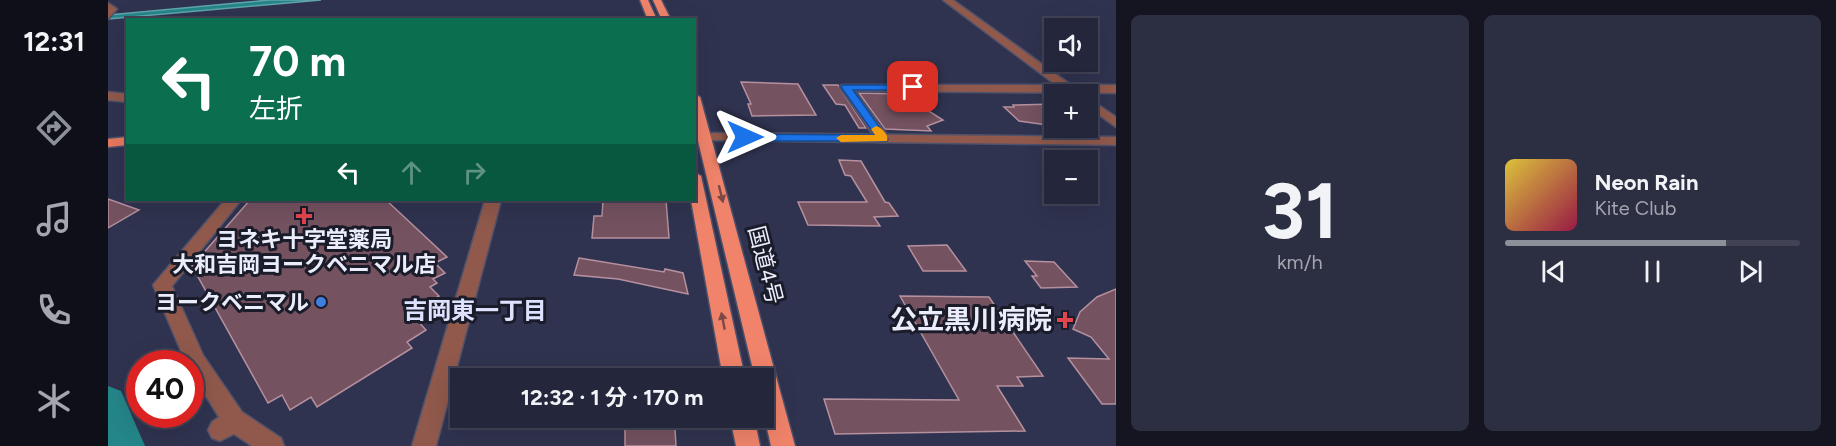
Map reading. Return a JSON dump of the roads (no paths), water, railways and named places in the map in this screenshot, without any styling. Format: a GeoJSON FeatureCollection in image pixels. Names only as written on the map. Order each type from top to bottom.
{"type":"FeatureCollection","features":[{"type":"Feature","properties":{"kind":"highway"},"geometry":{"type":"LineString","coordinates":[[644,0],[652,18]]}},
{"type":"Feature","properties":{"kind":"highway"},"geometry":{"type":"LineString","coordinates":[[657,0],[666,18]]}},
{"type":"Feature","properties":{"kind":"highway","name":"国道4号"},"geometry":{"type":"LineString","coordinates":[[696,110],[701,143],[783,446]]}},
{"type":"Feature","properties":{"kind":"highway"},"geometry":{"type":"LineString","coordinates":[[696,186],[732,368]]}},
{"type":"Feature","properties":{"kind":"highway"},"geometry":{"type":"LineString","coordinates":[[744,428],[748,446]]}},
{"type":"Feature","properties":{"kind":"main road"},"geometry":{"type":"LineString","coordinates":[[108,143],[126,141]]}},
{"type":"Feature","properties":{"kind":"main road"},"geometry":{"type":"LineString","coordinates":[[108,151],[126,150]]}},
{"type":"Feature","properties":{"kind":"street"},"geometry":{"type":"LineString","coordinates":[[947,0],[1063,84]]}},
{"type":"Feature","properties":{"kind":"street"},"geometry":{"type":"LineString","coordinates":[[883,139],[846,87],[1044,90]]}},
{"type":"Feature","properties":{"kind":"street"},"geometry":{"type":"LineString","coordinates":[[1098,89],[1116,88]]}},
{"type":"Feature","properties":{"kind":"street"},"geometry":{"type":"LineString","coordinates":[[108,96],[126,98]]}},
{"type":"Feature","properties":{"kind":"street"},"geometry":{"type":"LineString","coordinates":[[1098,110],[1116,123]]}},
{"type":"Feature","properties":{"kind":"street"},"geometry":{"type":"LineString","coordinates":[[701,143],[883,139],[1116,141]]}},
{"type":"Feature","properties":{"kind":"street"},"geometry":{"type":"LineString","coordinates":[[701,143],[1116,151]]}},
{"type":"Feature","properties":{"kind":"street"},"geometry":{"type":"LineString","coordinates":[[232,201],[162,285],[227,425],[272,446]]}},
{"type":"Feature","properties":{"kind":"street"},"geometry":{"type":"LineString","coordinates":[[424,446],[493,201]]}},
{"type":"Feature","properties":{"kind":"waterway"},"geometry":{"type":"LineString","coordinates":[[108,403],[125,446]]}},
{"type":"Feature","properties":{"kind":"place","name":"ヨネキ十字堂薬局 大和吉岡ヨークベニマル店"},"geometry":{"type":"Point","coordinates":[304,216]}},
{"type":"Feature","properties":{"kind":"place","name":"ヨークベニマル"},"geometry":{"type":"Point","coordinates":[321,302]}},
{"type":"Feature","properties":{"kind":"place","name":"公立黒川病院"},"geometry":{"type":"Point","coordinates":[1065,320]}},
{"type":"Feature","properties":{"kind":"district","name":"吉岡東一丁目"},"geometry":{"type":"Point","coordinates":[475,311]}}]}
